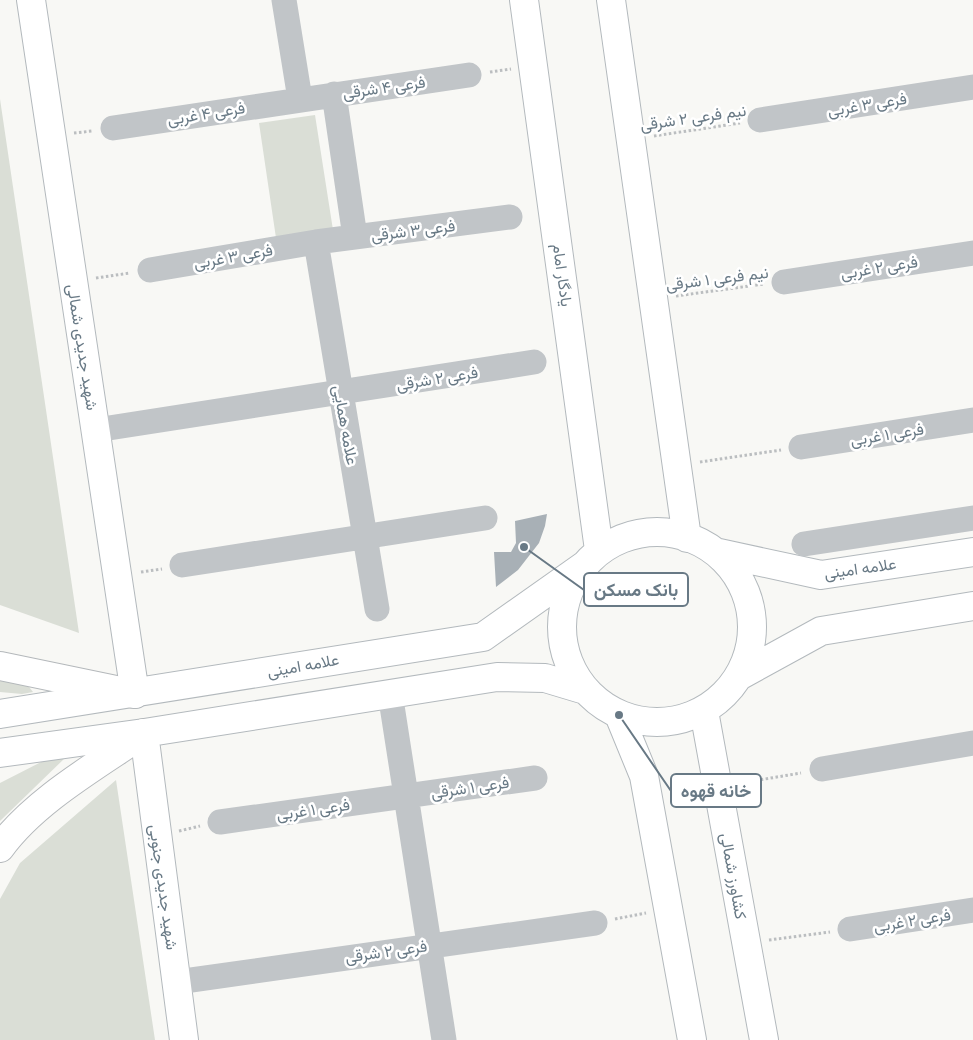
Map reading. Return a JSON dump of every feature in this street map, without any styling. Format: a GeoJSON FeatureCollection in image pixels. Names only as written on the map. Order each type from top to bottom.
{"type":"FeatureCollection","features":[{"type":"Feature","properties":{"kind":"main road","name":"شهید جدیدی شمالی"},"geometry":{"type":"LineString","coordinates":[[31,0],[72,282],[136,694]]}},
{"type":"Feature","properties":{"kind":"main road","name":"یادگار امام"},"geometry":{"type":"LineString","coordinates":[[524,0],[534,65],[592,558]]}},
{"type":"Feature","properties":{"kind":"main road"},"geometry":{"type":"LineString","coordinates":[[610,0],[687,538]]}},
{"type":"Feature","properties":{"kind":"main road","name":"علامه امینی"},"geometry":{"type":"LineString","coordinates":[[0,714],[136,694],[483,637],[592,558],[628,536],[660,531],[687,538],[719,553],[821,575],[973,552]]}},
{"type":"Feature","properties":{"kind":"main road"},"geometry":{"type":"LineString","coordinates":[[592,558],[578,573],[564,601],[561,633],[568,664],[585,690],[601,704],[619,715],[648,722],[677,721],[704,711],[729,691],[740,676],[753,635],[751,604],[739,576],[719,553]]}},
{"type":"Feature","properties":{"kind":"main road"},"geometry":{"type":"LineString","coordinates":[[740,676],[820,630],[973,606]]}},
{"type":"Feature","properties":{"kind":"main road"},"geometry":{"type":"LineString","coordinates":[[0,666],[136,694]]}},
{"type":"Feature","properties":{"kind":"main road"},"geometry":{"type":"LineString","coordinates":[[0,753],[144,733],[497,677],[545,678],[585,690]]}},
{"type":"Feature","properties":{"kind":"main road","name":"کشاورز شمالی"},"geometry":{"type":"LineString","coordinates":[[704,711],[764,1040]]}},
{"type":"Feature","properties":{"kind":"main road"},"geometry":{"type":"LineString","coordinates":[[619,715],[644,776],[692,1040]]}},
{"type":"Feature","properties":{"kind":"main road"},"geometry":{"type":"LineString","coordinates":[[0,848],[46,802],[144,733]]}},
{"type":"Feature","properties":{"kind":"main road","name":"شهید جدیدی جنوبی"},"geometry":{"type":"LineString","coordinates":[[144,733],[184,1040]]}},
{"type":"Feature","properties":{"kind":"street"},"geometry":{"type":"LineString","coordinates":[[284,0],[300,99]]}},
{"type":"Feature","properties":{"kind":"street","name":"فرعی ۴ شرقی"},"geometry":{"type":"LineString","coordinates":[[300,99],[469,75]]}},
{"type":"Feature","properties":{"kind":"street","name":"فرعی ۳ غربی"},"geometry":{"type":"LineString","coordinates":[[760,120],[973,87]]}},
{"type":"Feature","properties":{"kind":"street"},"geometry":{"type":"LineString","coordinates":[[334,94],[355,237]]}},
{"type":"Feature","properties":{"kind":"street","name":"فرعی ۴ غربی"},"geometry":{"type":"LineString","coordinates":[[113,128],[300,99]]}},
{"type":"Feature","properties":{"kind":"street","name":"فرعی ۳ شرقی"},"geometry":{"type":"LineString","coordinates":[[316,242],[510,217]]}},
{"type":"Feature","properties":{"kind":"street","name":"فرعی ۳ غربی"},"geometry":{"type":"LineString","coordinates":[[150,270],[316,242]]}},
{"type":"Feature","properties":{"kind":"street","name":"علامه همایی"},"geometry":{"type":"LineString","coordinates":[[316,242],[377,608]]}},
{"type":"Feature","properties":{"kind":"street","name":"فرعی ۲ غربی"},"geometry":{"type":"LineString","coordinates":[[784,282],[973,253]]}},
{"type":"Feature","properties":{"kind":"street","name":"فرعی ۲ شرقی"},"geometry":{"type":"LineString","coordinates":[[341,393],[534,362]]}},
{"type":"Feature","properties":{"kind":"street"},"geometry":{"type":"LineString","coordinates":[[96,430],[341,393]]}},
{"type":"Feature","properties":{"kind":"street","name":"فرعی ۱ غربی"},"geometry":{"type":"LineString","coordinates":[[801,447],[973,420]]}},
{"type":"Feature","properties":{"kind":"street"},"geometry":{"type":"LineString","coordinates":[[182,565],[366,538],[485,518]]}},
{"type":"Feature","properties":{"kind":"street"},"geometry":{"type":"LineString","coordinates":[[804,544],[973,518]]}},
{"type":"Feature","properties":{"kind":"street"},"geometry":{"type":"LineString","coordinates":[[390,693],[427,945],[444,1040]]}},
{"type":"Feature","properties":{"kind":"street"},"geometry":{"type":"LineString","coordinates":[[822,769],[973,743]]}},
{"type":"Feature","properties":{"kind":"street","name":"فرعی ۱ شرقی"},"geometry":{"type":"LineString","coordinates":[[406,795],[535,778]]}},
{"type":"Feature","properties":{"kind":"street","name":"فرعی ۱ غربی"},"geometry":{"type":"LineString","coordinates":[[220,822],[406,795]]}},
{"type":"Feature","properties":{"kind":"street","name":"فرعی ۲ غربی"},"geometry":{"type":"LineString","coordinates":[[850,929],[973,910]]}},
{"type":"Feature","properties":{"kind":"street","name":"فرعی ۲ شرقی"},"geometry":{"type":"LineString","coordinates":[[177,982],[427,945],[595,924]]}},
{"type":"Feature","properties":{"kind":"path"},"geometry":{"type":"LineString","coordinates":[[469,75],[534,65]]}},
{"type":"Feature","properties":{"kind":"path","name":"نیم فرعی ۲ شرقی"},"geometry":{"type":"LineString","coordinates":[[630,139],[760,120]]}},
{"type":"Feature","properties":{"kind":"path"},"geometry":{"type":"LineString","coordinates":[[51,136],[113,128]]}},
{"type":"Feature","properties":{"kind":"path"},"geometry":{"type":"LineString","coordinates":[[72,282],[150,270]]}},
{"type":"Feature","properties":{"kind":"path","name":"نیم فرعی ۱ شرقی"},"geometry":{"type":"LineString","coordinates":[[653,299],[784,282]]}},
{"type":"Feature","properties":{"kind":"path"},"geometry":{"type":"LineString","coordinates":[[677,466],[801,447]]}},
{"type":"Feature","properties":{"kind":"path"},"geometry":{"type":"LineString","coordinates":[[117,576],[182,565]]}},
{"type":"Feature","properties":{"kind":"path"},"geometry":{"type":"LineString","coordinates":[[718,787],[822,769]]}},
{"type":"Feature","properties":{"kind":"path"},"geometry":{"type":"LineString","coordinates":[[156,836],[220,822]]}},
{"type":"Feature","properties":{"kind":"path"},"geometry":{"type":"LineString","coordinates":[[595,924],[668,908]]}},
{"type":"Feature","properties":{"kind":"path"},"geometry":{"type":"LineString","coordinates":[[746,943],[850,929]]}},
{"type":"Feature","properties":{"kind":"shaded area"},"geometry":{"type":"Polygon","coordinates":[[[0,99],[79,633],[0,605],[0,99]]]}},
{"type":"Feature","properties":{"kind":"shaded area"},"geometry":{"type":"Polygon","coordinates":[[[315,115],[333,230],[276,238],[259,123],[315,115]]]}},
{"type":"Feature","properties":{"kind":"shaded area"},"geometry":{"type":"Polygon","coordinates":[[[0,675],[26,683],[33,692],[22,694],[0,692],[0,675]]]}},
{"type":"Feature","properties":{"kind":"shaded area"},"geometry":{"type":"Polygon","coordinates":[[[66,757],[0,821],[0,783],[47,759],[66,757]]]}},
{"type":"Feature","properties":{"kind":"shaded area"},"geometry":{"type":"Polygon","coordinates":[[[116,780],[155,1040],[0,1040],[0,899],[20,863],[116,780]]]}},
{"type":"Feature","properties":{"kind":"building"},"geometry":{"type":"Polygon","coordinates":[[[547,514],[539,543],[518,570],[496,587],[494,552],[511,552],[516,543],[515,521],[547,514]]]}},
{"type":"Feature","properties":{"kind":"place","name":"بانک مسکن"},"geometry":{"type":"Point","coordinates":[524,547]}},
{"type":"Feature","properties":{"kind":"place","name":"خانه قهوه"},"geometry":{"type":"Point","coordinates":[619,715]}}]}
